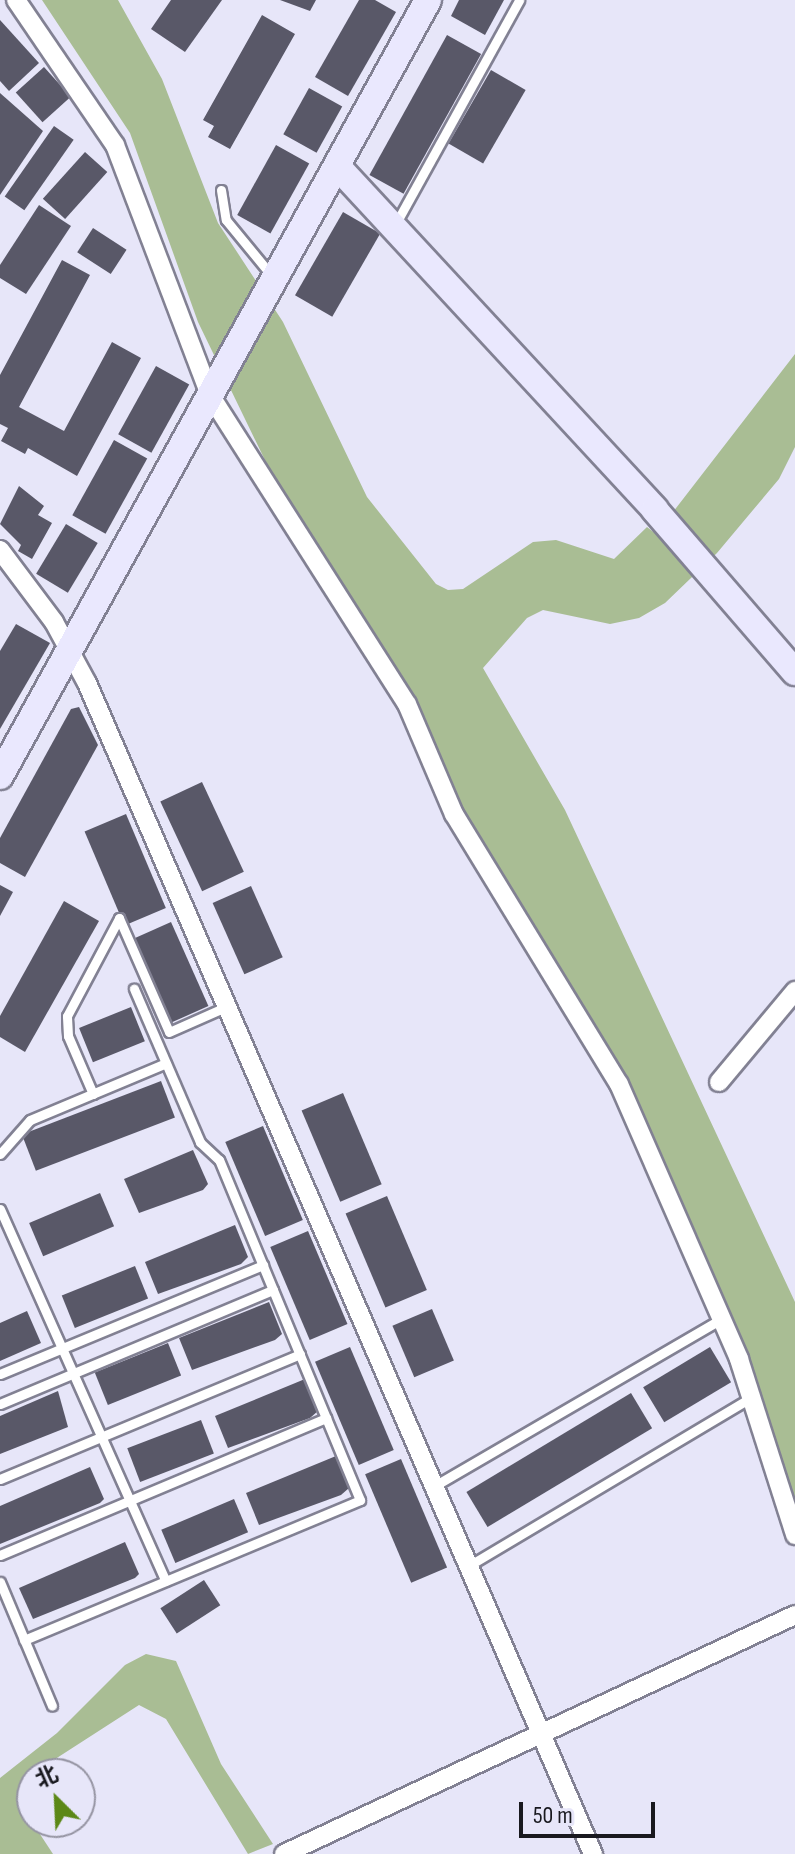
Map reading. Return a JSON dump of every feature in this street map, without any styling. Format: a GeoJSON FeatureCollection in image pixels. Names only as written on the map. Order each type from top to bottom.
{"type":"FeatureCollection","features":[{"type":"Feature","properties":{"kind":"street"},"geometry":{"type":"LineString","coordinates":[[16,0],[115,145],[215,386],[407,704],[454,814],[595,1041],[723,1318],[752,1397],[795,1535]]}},
{"type":"Feature","properties":{"kind":"street"},"geometry":{"type":"LineString","coordinates":[[0,776],[428,0]]}},
{"type":"Feature","properties":{"kind":"street"},"geometry":{"type":"LineString","coordinates":[[337,166],[655,510],[795,672]]}},
{"type":"Feature","properties":{"kind":"street"},"geometry":{"type":"LineString","coordinates":[[0,550],[70,649],[231,1005],[593,1854]]}},
{"type":"Feature","properties":{"kind":"street"},"geometry":{"type":"LineString","coordinates":[[719,1082],[795,991]]}},
{"type":"Feature","properties":{"kind":"street"},"geometry":{"type":"LineString","coordinates":[[288,1853],[795,1615]]}},
{"type":"Feature","properties":{"kind":"lane"},"geometry":{"type":"LineString","coordinates":[[394,228],[519,0]]}},
{"type":"Feature","properties":{"kind":"lane"},"geometry":{"type":"LineString","coordinates":[[221,190],[226,220],[272,284]]}},
{"type":"Feature","properties":{"kind":"lane"},"geometry":{"type":"LineString","coordinates":[[93,1094],[68,1036],[67,1016],[119,918],[169,1032],[231,1005]]}},
{"type":"Feature","properties":{"kind":"lane"},"geometry":{"type":"LineString","coordinates":[[24,1640],[360,1500],[219,1160],[200,1142],[134,989]]}},
{"type":"Feature","properties":{"kind":"lane"},"geometry":{"type":"LineString","coordinates":[[0,1154],[30,1120],[166,1063]]}},
{"type":"Feature","properties":{"kind":"lane"},"geometry":{"type":"LineString","coordinates":[[0,1209],[166,1581]]}},
{"type":"Feature","properties":{"kind":"lane"},"geometry":{"type":"LineString","coordinates":[[0,1374],[263,1265]]}},
{"type":"Feature","properties":{"kind":"lane"},"geometry":{"type":"LineString","coordinates":[[0,1404],[273,1290]]}},
{"type":"Feature","properties":{"kind":"lane"},"geometry":{"type":"LineString","coordinates":[[436,1485],[723,1318]]}},
{"type":"Feature","properties":{"kind":"lane"},"geometry":{"type":"LineString","coordinates":[[0,1479],[300,1354]]}},
{"type":"Feature","properties":{"kind":"lane"},"geometry":{"type":"LineString","coordinates":[[470,1565],[752,1397]]}},
{"type":"Feature","properties":{"kind":"lane"},"geometry":{"type":"LineString","coordinates":[[0,1555],[326,1418]]}},
{"type":"Feature","properties":{"kind":"lane"},"geometry":{"type":"LineString","coordinates":[[0,1582],[52,1706]]}},
{"type":"Feature","properties":{"kind":"shaded area"},"geometry":{"type":"Polygon","coordinates":[[[42,0],[118,0],[162,79],[218,223],[283,322],[367,497],[436,584],[448,590],[463,589],[533,542],[556,540],[614,559],[647,527],[656,534],[795,354],[795,447],[779,479],[717,553],[665,603],[639,618],[610,624],[543,610],[527,618],[483,668],[565,810],[795,1302],[795,1512],[732,1317],[616,1061],[478,840],[278,487],[198,322],[130,133],[42,0]]]}},
{"type":"Feature","properties":{"kind":"shaded area"},"geometry":{"type":"Polygon","coordinates":[[[146,1654],[176,1661],[221,1764],[273,1844],[248,1854],[166,1719],[139,1705],[57,1758],[25,1758],[57,1733],[125,1665],[146,1654]]]}},
{"type":"Feature","properties":{"kind":"shaded area"},"geometry":{"type":"Polygon","coordinates":[[[16,1765],[16,1838],[42,1838],[53,1854],[0,1854],[0,1778],[16,1765]]]}},
{"type":"Feature","properties":{"kind":"building"},"geometry":{"type":"Polygon","coordinates":[[[171,0],[222,0],[185,52],[151,29],[171,0]]]}},
{"type":"Feature","properties":{"kind":"building"},"geometry":{"type":"Polygon","coordinates":[[[280,0],[316,0],[310,11],[280,0]]]}},
{"type":"Feature","properties":{"kind":"building"},"geometry":{"type":"Polygon","coordinates":[[[359,0],[375,0],[396,12],[348,96],[315,77],[359,0]]]}},
{"type":"Feature","properties":{"kind":"building"},"geometry":{"type":"Polygon","coordinates":[[[459,0],[504,0],[485,35],[451,16],[459,0]]]}},
{"type":"Feature","properties":{"kind":"building"},"geometry":{"type":"Polygon","coordinates":[[[262,15],[295,34],[230,149],[208,137],[214,126],[203,120],[262,15]]]}},
{"type":"Feature","properties":{"kind":"building"},"geometry":{"type":"Polygon","coordinates":[[[0,20],[39,63],[9,91],[0,81],[0,20]]]}},
{"type":"Feature","properties":{"kind":"building"},"geometry":{"type":"Polygon","coordinates":[[[447,35],[481,54],[404,194],[369,175],[447,35]]]}},
{"type":"Feature","properties":{"kind":"building"},"geometry":{"type":"Polygon","coordinates":[[[44,67],[71,97],[43,122],[16,92],[44,67]]]}},
{"type":"Feature","properties":{"kind":"building"},"geometry":{"type":"Polygon","coordinates":[[[491,70],[526,90],[483,164],[448,144],[491,70]]]}},
{"type":"Feature","properties":{"kind":"building"},"geometry":{"type":"Polygon","coordinates":[[[309,88],[342,106],[317,153],[283,134],[309,88]]]}},
{"type":"Feature","properties":{"kind":"building"},"geometry":{"type":"Polygon","coordinates":[[[0,93],[43,131],[0,195],[0,93]]]}},
{"type":"Feature","properties":{"kind":"building"},"geometry":{"type":"Polygon","coordinates":[[[54,126],[74,140],[24,210],[5,196],[54,126]]]}},
{"type":"Feature","properties":{"kind":"building"},"geometry":{"type":"Polygon","coordinates":[[[276,145],[309,163],[270,233],[237,215],[276,145]]]}},
{"type":"Feature","properties":{"kind":"building"},"geometry":{"type":"Polygon","coordinates":[[[85,152],[107,172],[65,219],[43,199],[85,152]]]}},
{"type":"Feature","properties":{"kind":"building"},"geometry":{"type":"Polygon","coordinates":[[[39,205],[71,226],[26,294],[0,278],[0,265],[39,205]]]}},
{"type":"Feature","properties":{"kind":"building"},"geometry":{"type":"Polygon","coordinates":[[[343,212],[380,233],[332,317],[295,295],[343,212]]]}},
{"type":"Feature","properties":{"kind":"building"},"geometry":{"type":"Polygon","coordinates":[[[93,228],[127,250],[111,274],[77,252],[93,228]]]}},
{"type":"Feature","properties":{"kind":"building"},"geometry":{"type":"Polygon","coordinates":[[[62,260],[90,275],[19,407],[64,431],[112,342],[141,358],[77,476],[28,448],[25,454],[1,441],[8,428],[0,424],[0,375],[62,260]]]}},
{"type":"Feature","properties":{"kind":"building"},"geometry":{"type":"Polygon","coordinates":[[[156,366],[189,384],[151,453],[118,434],[156,366]]]}},
{"type":"Feature","properties":{"kind":"building"},"geometry":{"type":"Polygon","coordinates":[[[114,440],[147,458],[106,534],[72,515],[114,440]]]}},
{"type":"Feature","properties":{"kind":"building"},"geometry":{"type":"Polygon","coordinates":[[[19,486],[44,506],[38,515],[52,523],[32,559],[18,551],[21,545],[0,524],[19,486]]]}},
{"type":"Feature","properties":{"kind":"building"},"geometry":{"type":"Polygon","coordinates":[[[66,524],[98,543],[68,593],[36,574],[66,524]]]}},
{"type":"Feature","properties":{"kind":"building"},"geometry":{"type":"Polygon","coordinates":[[[16,624],[50,643],[0,729],[0,651],[16,624]]]}},
{"type":"Feature","properties":{"kind":"building"},"geometry":{"type":"Polygon","coordinates":[[[79,707],[98,745],[25,877],[0,863],[0,838],[71,709],[79,707]]]}},
{"type":"Feature","properties":{"kind":"building"},"geometry":{"type":"Polygon","coordinates":[[[202,782],[244,872],[202,891],[160,801],[202,782]]]}},
{"type":"Feature","properties":{"kind":"building"},"geometry":{"type":"Polygon","coordinates":[[[126,814],[166,908],[124,925],[85,832],[126,814]]]}},
{"type":"Feature","properties":{"kind":"building"},"geometry":{"type":"Polygon","coordinates":[[[0,885],[13,892],[0,916],[0,885]]]}},
{"type":"Feature","properties":{"kind":"building"},"geometry":{"type":"Polygon","coordinates":[[[251,886],[283,957],[244,974],[213,903],[251,886]]]}},
{"type":"Feature","properties":{"kind":"building"},"geometry":{"type":"Polygon","coordinates":[[[64,901],[99,921],[25,1052],[0,1037],[0,1016],[64,901]]]}},
{"type":"Feature","properties":{"kind":"building"},"geometry":{"type":"Polygon","coordinates":[[[171,922],[208,1006],[169,1024],[132,939],[171,922]]]}},
{"type":"Feature","properties":{"kind":"building"},"geometry":{"type":"Polygon","coordinates":[[[131,1007],[145,1041],[93,1062],[79,1028],[131,1007]]]}},
{"type":"Feature","properties":{"kind":"building"},"geometry":{"type":"Polygon","coordinates":[[[161,1081],[175,1117],[36,1171],[22,1134],[161,1081]]]}},
{"type":"Feature","properties":{"kind":"building"},"geometry":{"type":"Polygon","coordinates":[[[343,1093],[382,1184],[340,1202],[302,1111],[343,1093]]]}},
{"type":"Feature","properties":{"kind":"building"},"geometry":{"type":"Polygon","coordinates":[[[263,1126],[303,1220],[265,1236],[225,1142],[263,1126]]]}},
{"type":"Feature","properties":{"kind":"building"},"geometry":{"type":"Polygon","coordinates":[[[193,1150],[208,1184],[203,1190],[139,1213],[124,1179],[193,1150]]]}},
{"type":"Feature","properties":{"kind":"building"},"geometry":{"type":"Polygon","coordinates":[[[100,1193],[114,1226],[43,1256],[29,1223],[100,1193]]]}},
{"type":"Feature","properties":{"kind":"building"},"geometry":{"type":"Polygon","coordinates":[[[387,1196],[427,1290],[385,1307],[346,1214],[387,1196]]]}},
{"type":"Feature","properties":{"kind":"building"},"geometry":{"type":"Polygon","coordinates":[[[235,1225],[248,1257],[241,1264],[158,1294],[145,1262],[235,1225]]]}},
{"type":"Feature","properties":{"kind":"building"},"geometry":{"type":"Polygon","coordinates":[[[308,1231],[347,1324],[310,1340],[270,1247],[308,1231]]]}},
{"type":"Feature","properties":{"kind":"building"},"geometry":{"type":"Polygon","coordinates":[[[135,1266],[148,1298],[75,1328],[62,1296],[135,1266]]]}},
{"type":"Feature","properties":{"kind":"building"},"geometry":{"type":"Polygon","coordinates":[[[269,1302],[282,1334],[275,1340],[192,1370],[179,1338],[269,1302]]]}},
{"type":"Feature","properties":{"kind":"building"},"geometry":{"type":"Polygon","coordinates":[[[432,1309],[454,1361],[414,1377],[392,1326],[432,1309]]]}},
{"type":"Feature","properties":{"kind":"building"},"geometry":{"type":"Polygon","coordinates":[[[27,1311],[41,1343],[0,1361],[0,1323],[27,1311]]]}},
{"type":"Feature","properties":{"kind":"building"},"geometry":{"type":"Polygon","coordinates":[[[168,1343],[181,1375],[108,1405],[95,1373],[168,1343]]]}},
{"type":"Feature","properties":{"kind":"building"},"geometry":{"type":"Polygon","coordinates":[[[350,1347],[394,1450],[359,1465],[315,1362],[350,1347]]]}},
{"type":"Feature","properties":{"kind":"building"},"geometry":{"type":"Polygon","coordinates":[[[710,1347],[731,1382],[664,1422],[643,1387],[710,1347]]]}},
{"type":"Feature","properties":{"kind":"building"},"geometry":{"type":"Polygon","coordinates":[[[305,1379],[318,1411],[310,1418],[228,1448],[215,1416],[305,1379]]]}},
{"type":"Feature","properties":{"kind":"building"},"geometry":{"type":"Polygon","coordinates":[[[58,1391],[68,1427],[0,1454],[0,1416],[58,1391]]]}},
{"type":"Feature","properties":{"kind":"building"},"geometry":{"type":"Polygon","coordinates":[[[631,1393],[652,1428],[488,1527],[466,1492],[631,1393]]]}},
{"type":"Feature","properties":{"kind":"building"},"geometry":{"type":"Polygon","coordinates":[[[201,1420],[214,1454],[140,1482],[127,1448],[201,1420]]]}},
{"type":"Feature","properties":{"kind":"building"},"geometry":{"type":"Polygon","coordinates":[[[336,1456],[349,1488],[341,1495],[259,1525],[246,1493],[336,1456]]]}},
{"type":"Feature","properties":{"kind":"building"},"geometry":{"type":"Polygon","coordinates":[[[401,1459],[447,1568],[411,1583],[365,1474],[401,1459]]]}},
{"type":"Feature","properties":{"kind":"building"},"geometry":{"type":"Polygon","coordinates":[[[90,1467],[104,1499],[100,1503],[0,1544],[0,1506],[90,1467]]]}},
{"type":"Feature","properties":{"kind":"building"},"geometry":{"type":"Polygon","coordinates":[[[234,1499],[248,1532],[175,1563],[161,1530],[234,1499]]]}},
{"type":"Feature","properties":{"kind":"building"},"geometry":{"type":"Polygon","coordinates":[[[125,1542],[139,1574],[135,1578],[33,1619],[19,1588],[125,1542]]]}},
{"type":"Feature","properties":{"kind":"building"},"geometry":{"type":"Polygon","coordinates":[[[204,1580],[220,1605],[177,1633],[160,1608],[204,1580]]]}}]}
